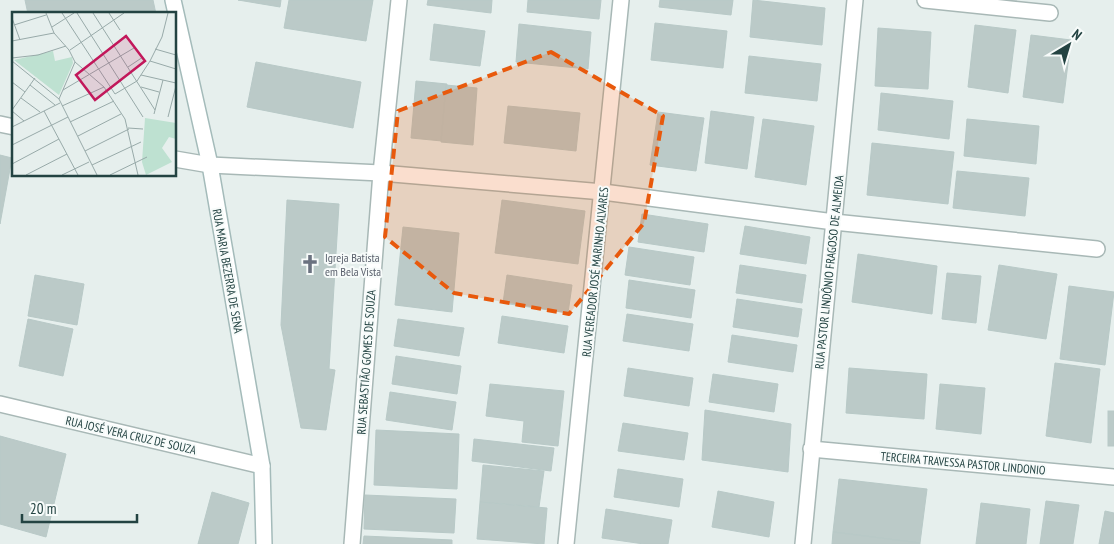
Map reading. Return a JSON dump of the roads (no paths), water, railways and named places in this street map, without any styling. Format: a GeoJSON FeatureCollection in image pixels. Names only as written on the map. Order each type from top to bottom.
{"type":"FeatureCollection","features":[{"type":"Feature","properties":{"kind":"street","name":"RUA SEBASTIÃO GOMES DE SOUZA"},"geometry":{"type":"LineString","coordinates":[[352,544],[381,173],[399,0]]}},
{"type":"Feature","properties":{"kind":"street","name":"RUA VEREADOR JOSÉ MARINHO ALVARES"},"geometry":{"type":"LineString","coordinates":[[566,544],[621,0]]}},
{"type":"Feature","properties":{"kind":"street","name":"RUA PASTOR LINDÔNIO FRAGOSO DE ALMEIDA"},"geometry":{"type":"LineString","coordinates":[[803,544],[854,0]]}},
{"type":"Feature","properties":{"kind":"street"},"geometry":{"type":"LineString","coordinates":[[925,0],[1050,13]]}},
{"type":"Feature","properties":{"kind":"street","name":"RUA MARIA BEZERRA DE SENA"},"geometry":{"type":"LineString","coordinates":[[176,13],[210,165],[262,466],[264,544]]}},
{"type":"Feature","properties":{"kind":"street"},"geometry":{"type":"LineString","coordinates":[[176,159],[210,165],[381,173],[603,192],[834,222],[1097,249]]}},
{"type":"Feature","properties":{"kind":"street","name":"RUA JOSÉ VERA CRUZ DE SOUZA"},"geometry":{"type":"LineString","coordinates":[[0,404],[262,466]]}},
{"type":"Feature","properties":{"kind":"street","name":"TERCEIRA TRAVESSA PASTOR LINDONIO"},"geometry":{"type":"LineString","coordinates":[[811,448],[1114,477]]}},
{"type":"Feature","properties":{"kind":"place","name":"Igreja Batista em Bela Vista"},"geometry":{"type":"Point","coordinates":[310,264]}}]}
